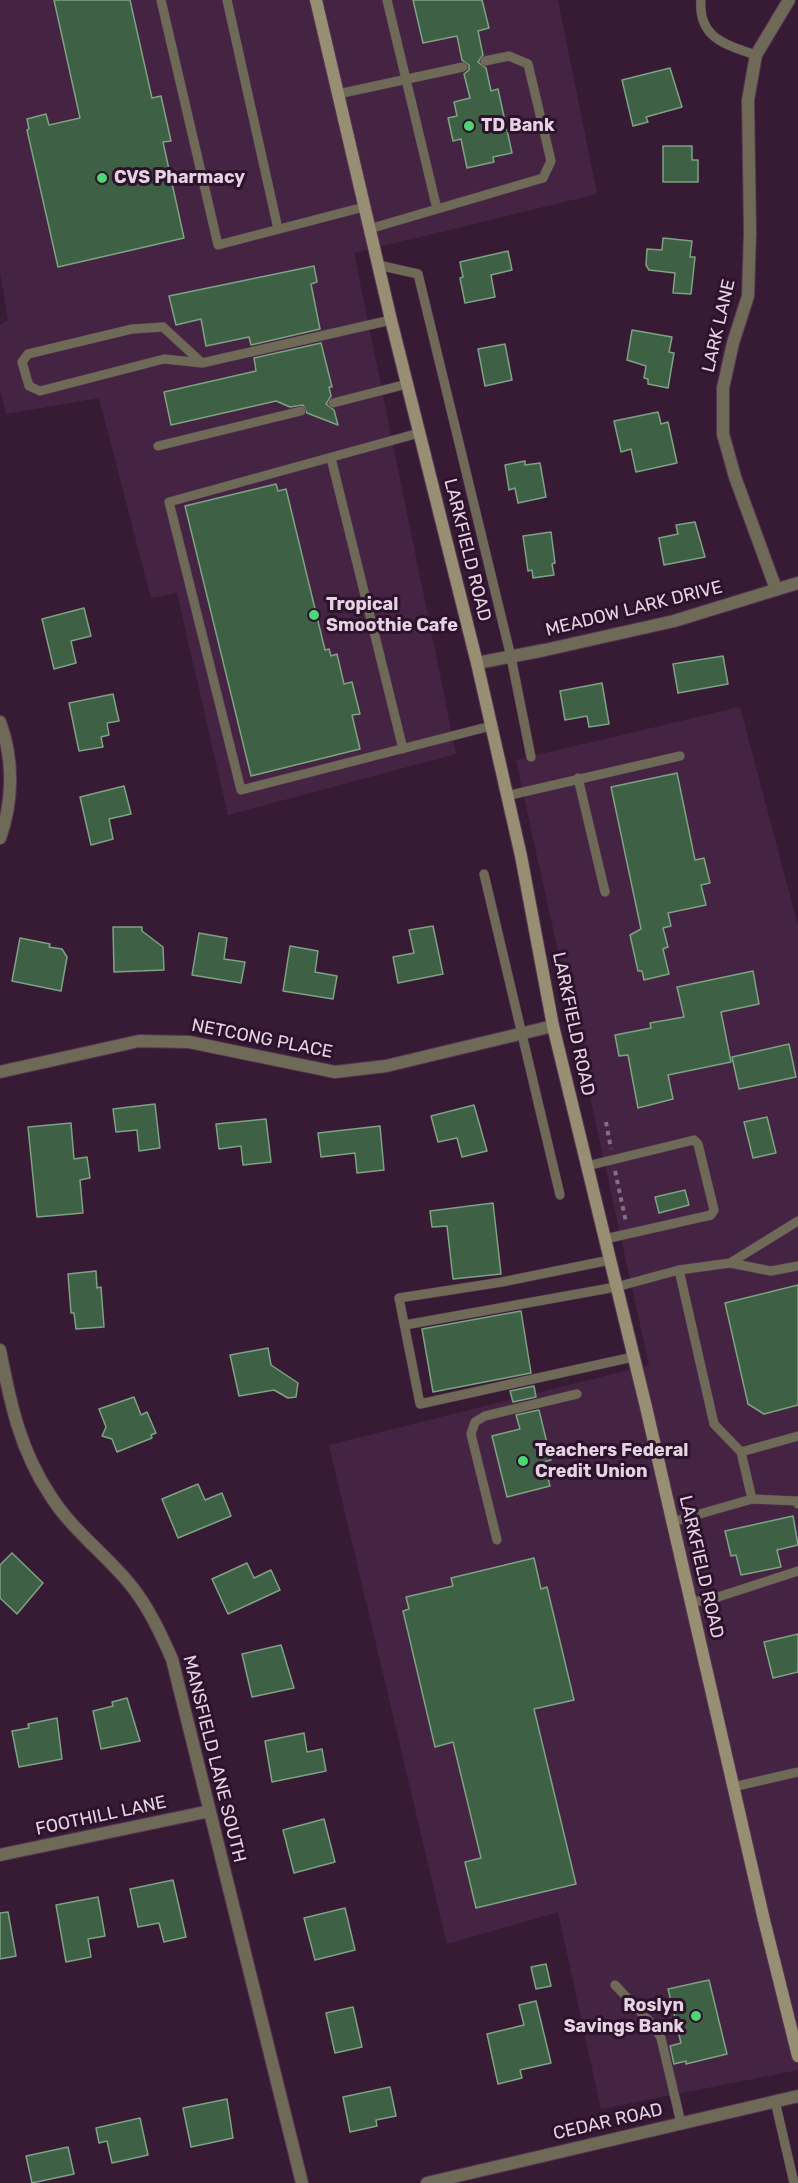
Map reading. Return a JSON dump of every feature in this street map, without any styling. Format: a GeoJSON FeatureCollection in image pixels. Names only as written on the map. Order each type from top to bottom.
{"type":"FeatureCollection","features":[{"type":"Feature","properties":{"kind":"main road","name":"LARKFIELD ROAD"},"geometry":{"type":"LineString","coordinates":[[316,0],[391,320],[477,663],[521,856],[553,1026],[798,2056]]}},
{"type":"Feature","properties":{"kind":"street","name":"LARK LANE"},"geometry":{"type":"LineString","coordinates":[[777,589],[738,487],[723,434],[723,388],[733,343],[748,296],[748,100],[756,55],[789,0]]}},
{"type":"Feature","properties":{"kind":"street","name":"MEADOW LARK DRIVE"},"geometry":{"type":"LineString","coordinates":[[477,663],[674,621],[798,583]]}},
{"type":"Feature","properties":{"kind":"street"},"geometry":{"type":"LineString","coordinates":[[0,722],[10,768],[9,814],[0,838]]}},
{"type":"Feature","properties":{"kind":"street","name":"NETCONG PLACE"},"geometry":{"type":"LineString","coordinates":[[0,1072],[139,1041],[189,1042],[334,1072],[386,1066],[553,1026]]}},
{"type":"Feature","properties":{"kind":"street","name":"MANSFIELD LANE SOUTH"},"geometry":{"type":"LineString","coordinates":[[0,1350],[9,1398],[26,1453],[50,1497],[86,1540],[130,1584],[154,1620],[172,1659],[302,2183]]}},
{"type":"Feature","properties":{"kind":"street","name":"FOOTHILL LANE"},"geometry":{"type":"LineString","coordinates":[[0,1855],[210,1811]]}},
{"type":"Feature","properties":{"kind":"street","name":"CEDAR ROAD"},"geometry":{"type":"LineString","coordinates":[[427,2183],[798,2096]]}},
{"type":"Feature","properties":{"kind":"lane"},"geometry":{"type":"LineString","coordinates":[[161,0],[218,245],[364,207]]}},
{"type":"Feature","properties":{"kind":"lane"},"geometry":{"type":"LineString","coordinates":[[227,0],[278,229]]}},
{"type":"Feature","properties":{"kind":"lane"},"geometry":{"type":"LineString","coordinates":[[387,0],[437,209]]}},
{"type":"Feature","properties":{"kind":"lane"},"geometry":{"type":"LineString","coordinates":[[701,0],[700,16],[712,36],[729,46],[756,55]]}},
{"type":"Feature","properties":{"kind":"lane"},"geometry":{"type":"LineString","coordinates":[[369,229],[543,178],[551,161],[528,64],[509,56],[485,61]]}},
{"type":"Feature","properties":{"kind":"lane"},"geometry":{"type":"LineString","coordinates":[[338,94],[463,67]]}},
{"type":"Feature","properties":{"kind":"lane"},"geometry":{"type":"LineString","coordinates":[[378,265],[418,274],[511,657],[531,757]]}},
{"type":"Feature","properties":{"kind":"lane"},"geometry":{"type":"LineString","coordinates":[[202,363],[163,327],[132,329],[28,354],[22,362],[29,386],[40,391],[164,359],[202,363],[391,320]]}},
{"type":"Feature","properties":{"kind":"lane"},"geometry":{"type":"LineString","coordinates":[[333,403],[407,384]]}},
{"type":"Feature","properties":{"kind":"lane"},"geometry":{"type":"LineString","coordinates":[[158,447],[301,411]]}},
{"type":"Feature","properties":{"kind":"lane"},"geometry":{"type":"LineString","coordinates":[[419,433],[169,502],[241,790],[490,726]]}},
{"type":"Feature","properties":{"kind":"lane"},"geometry":{"type":"LineString","coordinates":[[331,458],[403,748]]}},
{"type":"Feature","properties":{"kind":"lane"},"geometry":{"type":"LineString","coordinates":[[506,796],[680,756]]}},
{"type":"Feature","properties":{"kind":"lane"},"geometry":{"type":"LineString","coordinates":[[578,778],[605,891]]}},
{"type":"Feature","properties":{"kind":"lane"},"geometry":{"type":"LineString","coordinates":[[484,873],[560,1195]]}},
{"type":"Feature","properties":{"kind":"lane"},"geometry":{"type":"LineString","coordinates":[[587,1166],[693,1140],[698,1144],[714,1210],[711,1215],[605,1239]]}},
{"type":"Feature","properties":{"kind":"lane"},"geometry":{"type":"LineString","coordinates":[[730,1263],[798,1221]]}},
{"type":"Feature","properties":{"kind":"lane"},"geometry":{"type":"LineString","coordinates":[[610,1260],[502,1282],[399,1298],[420,1404],[633,1357]]}},
{"type":"Feature","properties":{"kind":"lane"},"geometry":{"type":"LineString","coordinates":[[405,1325],[616,1287],[679,1270],[730,1263],[771,1271],[798,1266]]}},
{"type":"Feature","properties":{"kind":"lane"},"geometry":{"type":"LineString","coordinates":[[679,1270],[714,1424],[741,1452],[752,1499]]}},
{"type":"Feature","properties":{"kind":"lane"},"geometry":{"type":"LineString","coordinates":[[497,1540],[471,1434],[475,1422],[485,1416],[577,1394]]}},
{"type":"Feature","properties":{"kind":"lane"},"geometry":{"type":"LineString","coordinates":[[741,1452],[798,1436]]}},
{"type":"Feature","properties":{"kind":"lane"},"geometry":{"type":"LineString","coordinates":[[672,1522],[752,1499],[797,1502],[798,1504]]}},
{"type":"Feature","properties":{"kind":"lane"},"geometry":{"type":"LineString","coordinates":[[690,1603],[798,1571]]}},
{"type":"Feature","properties":{"kind":"lane"},"geometry":{"type":"LineString","coordinates":[[733,1787],[798,1772]]}},
{"type":"Feature","properties":{"kind":"lane"},"geometry":{"type":"LineString","coordinates":[[615,1985],[654,2026],[661,2038],[681,2123]]}},
{"type":"Feature","properties":{"kind":"lane"},"geometry":{"type":"LineString","coordinates":[[775,2101],[794,2183]]}},
{"type":"Feature","properties":{"kind":"path"},"geometry":{"type":"LineString","coordinates":[[606,1122],[628,1233]]}},
{"type":"Feature","properties":{"kind":"shaded area"},"geometry":{"type":"Polygon","coordinates":[[[0,0],[558,0],[597,194],[354,253],[456,754],[228,815],[177,593],[151,598],[99,398],[6,414],[0,390],[0,325],[8,320],[0,272],[0,0]]]}},
{"type":"Feature","properties":{"kind":"shaded area"},"geometry":{"type":"Polygon","coordinates":[[[740,707],[798,926],[798,2070],[601,2109],[558,1912],[447,1944],[329,1445],[649,1365],[516,760],[740,707]]]}},
{"type":"Feature","properties":{"kind":"building"},"geometry":{"type":"Polygon","coordinates":[[[54,0],[130,0],[152,98],[161,96],[171,141],[163,142],[184,238],[58,267],[27,130],[29,129],[27,119],[46,114],[49,125],[80,118],[54,0]]]}},
{"type":"Feature","properties":{"kind":"building"},"geometry":{"type":"Polygon","coordinates":[[[413,0],[482,0],[489,28],[478,31],[483,55],[478,62],[486,68],[491,91],[498,89],[512,153],[493,157],[494,162],[467,168],[461,139],[453,141],[448,118],[457,116],[454,102],[470,98],[464,74],[469,70],[469,65],[462,60],[457,36],[423,43],[413,0]]]}},
{"type":"Feature","properties":{"kind":"building"},"geometry":{"type":"Polygon","coordinates":[[[670,68],[682,107],[646,117],[648,122],[633,126],[622,80],[670,68]]]}},
{"type":"Feature","properties":{"kind":"building"},"geometry":{"type":"Polygon","coordinates":[[[663,146],[692,146],[692,160],[698,160],[698,182],[663,182],[663,146]]]}},
{"type":"Feature","properties":{"kind":"building"},"geometry":{"type":"Polygon","coordinates":[[[663,238],[692,241],[690,257],[695,257],[691,294],[673,293],[675,273],[649,270],[646,265],[647,249],[662,250],[663,238]]]}},
{"type":"Feature","properties":{"kind":"building"},"geometry":{"type":"Polygon","coordinates":[[[508,251],[512,270],[491,275],[495,297],[465,303],[460,278],[463,277],[460,262],[508,251]]]}},
{"type":"Feature","properties":{"kind":"building"},"geometry":{"type":"Polygon","coordinates":[[[314,266],[317,282],[311,284],[320,329],[251,345],[249,337],[206,346],[201,319],[176,325],[169,296],[314,266]]]}},
{"type":"Feature","properties":{"kind":"building"},"geometry":{"type":"Polygon","coordinates":[[[632,330],[672,337],[669,352],[674,353],[668,388],[648,384],[648,379],[644,378],[646,366],[627,360],[632,330]]]}},
{"type":"Feature","properties":{"kind":"building"},"geometry":{"type":"Polygon","coordinates":[[[321,343],[332,387],[329,387],[331,396],[326,404],[334,410],[338,425],[307,413],[303,405],[290,407],[276,401],[171,425],[164,392],[256,371],[254,358],[321,343]]]}},
{"type":"Feature","properties":{"kind":"building"},"geometry":{"type":"Polygon","coordinates":[[[505,344],[512,380],[485,386],[478,349],[505,344]]]}},
{"type":"Feature","properties":{"kind":"building"},"geometry":{"type":"Polygon","coordinates":[[[658,412],[661,424],[668,422],[677,463],[636,472],[631,449],[621,452],[614,421],[658,412]]]}},
{"type":"Feature","properties":{"kind":"building"},"geometry":{"type":"Polygon","coordinates":[[[525,461],[525,465],[540,463],[546,497],[518,503],[515,488],[509,490],[505,465],[525,461]]]}},
{"type":"Feature","properties":{"kind":"building"},"geometry":{"type":"Polygon","coordinates":[[[276,484],[278,491],[286,489],[325,650],[329,649],[331,656],[337,654],[344,684],[352,682],[360,714],[352,715],[360,749],[251,776],[185,506],[276,484]]]}},
{"type":"Feature","properties":{"kind":"building"},"geometry":{"type":"Polygon","coordinates":[[[695,522],[705,557],[664,565],[659,538],[678,534],[676,525],[695,522]]]}},
{"type":"Feature","properties":{"kind":"building"},"geometry":{"type":"Polygon","coordinates":[[[551,532],[555,563],[552,564],[554,575],[533,578],[532,570],[528,571],[523,536],[551,532]]]}},
{"type":"Feature","properties":{"kind":"building"},"geometry":{"type":"Polygon","coordinates":[[[84,608],[91,636],[71,641],[76,663],[54,669],[42,619],[84,608]]]}},
{"type":"Feature","properties":{"kind":"building"},"geometry":{"type":"Polygon","coordinates":[[[723,656],[728,684],[678,693],[673,664],[723,656]]]}},
{"type":"Feature","properties":{"kind":"building"},"geometry":{"type":"Polygon","coordinates":[[[602,683],[609,724],[589,727],[587,716],[565,720],[560,691],[602,683]]]}},
{"type":"Feature","properties":{"kind":"building"},"geometry":{"type":"Polygon","coordinates":[[[113,694],[119,721],[107,723],[109,735],[101,737],[103,747],[79,751],[69,703],[113,694]]]}},
{"type":"Feature","properties":{"kind":"building"},"geometry":{"type":"Polygon","coordinates":[[[677,773],[695,860],[704,858],[710,883],[701,885],[706,905],[668,913],[671,926],[663,928],[668,947],[663,949],[669,974],[644,980],[642,971],[638,971],[630,935],[641,929],[611,787],[677,773]]]}},
{"type":"Feature","properties":{"kind":"building"},"geometry":{"type":"Polygon","coordinates":[[[124,786],[131,814],[109,819],[113,839],[91,845],[80,797],[124,786]]]}},
{"type":"Feature","properties":{"kind":"building"},"geometry":{"type":"Polygon","coordinates":[[[433,926],[443,974],[398,983],[393,957],[414,953],[409,930],[433,926]]]}},
{"type":"Feature","properties":{"kind":"building"},"geometry":{"type":"Polygon","coordinates":[[[113,927],[142,927],[142,931],[163,947],[164,970],[114,972],[113,927]]]}},
{"type":"Feature","properties":{"kind":"building"},"geometry":{"type":"Polygon","coordinates":[[[199,933],[227,938],[224,959],[245,962],[241,983],[192,975],[199,933]]]}},
{"type":"Feature","properties":{"kind":"building"},"geometry":{"type":"Polygon","coordinates":[[[20,938],[62,949],[67,957],[61,991],[12,981],[20,938]]]}},
{"type":"Feature","properties":{"kind":"building"},"geometry":{"type":"Polygon","coordinates":[[[290,946],[318,951],[315,972],[337,976],[333,999],[283,991],[290,946]]]}},
{"type":"Feature","properties":{"kind":"building"},"geometry":{"type":"Polygon","coordinates":[[[753,971],[759,1004],[721,1012],[731,1062],[668,1075],[673,1099],[638,1108],[628,1055],[619,1056],[615,1035],[651,1028],[650,1023],[684,1017],[677,987],[753,971]]]}},
{"type":"Feature","properties":{"kind":"building"},"geometry":{"type":"Polygon","coordinates":[[[789,1044],[796,1077],[739,1089],[732,1057],[789,1044]]]}},
{"type":"Feature","properties":{"kind":"building"},"geometry":{"type":"Polygon","coordinates":[[[155,1104],[160,1148],[139,1151],[137,1130],[116,1132],[113,1109],[155,1104]]]}},
{"type":"Feature","properties":{"kind":"building"},"geometry":{"type":"Polygon","coordinates":[[[474,1105],[487,1151],[462,1157],[457,1138],[438,1142],[431,1116],[474,1105]]]}},
{"type":"Feature","properties":{"kind":"building"},"geometry":{"type":"Polygon","coordinates":[[[767,1117],[776,1153],[753,1158],[744,1122],[767,1117]]]}},
{"type":"Feature","properties":{"kind":"building"},"geometry":{"type":"Polygon","coordinates":[[[266,1119],[271,1162],[243,1165],[241,1146],[219,1149],[216,1124],[266,1119]]]}},
{"type":"Feature","properties":{"kind":"building"},"geometry":{"type":"Polygon","coordinates":[[[71,1123],[74,1159],[87,1157],[90,1178],[80,1180],[83,1213],[37,1217],[28,1127],[71,1123]]]}},
{"type":"Feature","properties":{"kind":"building"},"geometry":{"type":"Polygon","coordinates":[[[380,1126],[384,1170],[357,1173],[355,1153],[321,1157],[318,1133],[380,1126]]]}},
{"type":"Feature","properties":{"kind":"building"},"geometry":{"type":"Polygon","coordinates":[[[685,1190],[689,1205],[659,1213],[655,1197],[685,1190]]]}},
{"type":"Feature","properties":{"kind":"building"},"geometry":{"type":"Polygon","coordinates":[[[493,1203],[501,1274],[453,1279],[447,1226],[432,1227],[430,1211],[493,1203]]]}},
{"type":"Feature","properties":{"kind":"building"},"geometry":{"type":"Polygon","coordinates":[[[96,1271],[97,1288],[101,1287],[104,1327],[76,1329],[74,1313],[71,1313],[68,1274],[96,1271]]]}},
{"type":"Feature","properties":{"kind":"building"},"geometry":{"type":"Polygon","coordinates":[[[798,1285],[798,1405],[764,1414],[748,1404],[725,1303],[798,1285]]]}},
{"type":"Feature","properties":{"kind":"building"},"geometry":{"type":"Polygon","coordinates":[[[521,1311],[531,1373],[433,1392],[422,1329],[521,1311]]]}},
{"type":"Feature","properties":{"kind":"building"},"geometry":{"type":"Polygon","coordinates":[[[268,1348],[271,1365],[298,1383],[296,1397],[288,1398],[274,1390],[239,1396],[230,1355],[268,1348]]]}},
{"type":"Feature","properties":{"kind":"building"},"geometry":{"type":"Polygon","coordinates":[[[534,1386],[536,1397],[513,1402],[510,1391],[534,1386]]]}},
{"type":"Feature","properties":{"kind":"building"},"geometry":{"type":"Polygon","coordinates":[[[134,1397],[141,1415],[147,1412],[156,1433],[151,1435],[152,1438],[117,1452],[112,1439],[102,1436],[106,1427],[99,1409],[134,1397]]]}},
{"type":"Feature","properties":{"kind":"building","name":"Teachers Federal Credit Union"},"geometry":{"type":"Polygon","coordinates":[[[539,1410],[551,1460],[544,1462],[550,1486],[507,1497],[492,1436],[520,1429],[516,1415],[539,1410]]]}},
{"type":"Feature","properties":{"kind":"building"},"geometry":{"type":"Polygon","coordinates":[[[198,1484],[205,1500],[222,1493],[231,1516],[178,1538],[162,1499],[198,1484]]]}},
{"type":"Feature","properties":{"kind":"building"},"geometry":{"type":"Polygon","coordinates":[[[793,1516],[798,1545],[777,1550],[781,1567],[741,1575],[736,1555],[731,1556],[725,1531],[793,1516]]]}},
{"type":"Feature","properties":{"kind":"building"},"geometry":{"type":"Polygon","coordinates":[[[12,1553],[43,1583],[17,1614],[0,1598],[0,1565],[12,1553]]]}},
{"type":"Feature","properties":{"kind":"building"},"geometry":{"type":"Polygon","coordinates":[[[534,1558],[541,1589],[547,1587],[574,1700],[534,1709],[576,1884],[476,1908],[465,1862],[481,1858],[453,1742],[435,1747],[403,1611],[409,1609],[406,1597],[453,1586],[451,1578],[534,1558]]]}},
{"type":"Feature","properties":{"kind":"building"},"geometry":{"type":"Polygon","coordinates":[[[247,1563],[254,1578],[271,1570],[280,1590],[228,1614],[212,1579],[247,1563]]]}},
{"type":"Feature","properties":{"kind":"building"},"geometry":{"type":"Polygon","coordinates":[[[798,1634],[798,1672],[773,1678],[764,1642],[798,1634]]]}},
{"type":"Feature","properties":{"kind":"building"},"geometry":{"type":"Polygon","coordinates":[[[281,1645],[294,1688],[252,1697],[242,1654],[281,1645]]]}},
{"type":"Feature","properties":{"kind":"building"},"geometry":{"type":"Polygon","coordinates":[[[127,1698],[140,1741],[101,1749],[93,1711],[113,1706],[112,1702],[127,1698]]]}},
{"type":"Feature","properties":{"kind":"building"},"geometry":{"type":"Polygon","coordinates":[[[57,1718],[62,1759],[19,1767],[12,1731],[29,1728],[28,1724],[57,1718]]]}},
{"type":"Feature","properties":{"kind":"building"},"geometry":{"type":"Polygon","coordinates":[[[304,1733],[307,1752],[322,1749],[326,1771],[272,1782],[265,1741],[304,1733]]]}},
{"type":"Feature","properties":{"kind":"building"},"geometry":{"type":"Polygon","coordinates":[[[324,1819],[335,1862],[294,1873],[283,1830],[324,1819]]]}},
{"type":"Feature","properties":{"kind":"building"},"geometry":{"type":"Polygon","coordinates":[[[173,1880],[186,1937],[164,1942],[159,1923],[138,1927],[130,1889],[173,1880]]]}},
{"type":"Feature","properties":{"kind":"building"},"geometry":{"type":"Polygon","coordinates":[[[98,1897],[105,1936],[88,1939],[91,1957],[66,1962],[56,1905],[98,1897]]]}},
{"type":"Feature","properties":{"kind":"building"},"geometry":{"type":"Polygon","coordinates":[[[345,1908],[355,1950],[315,1960],[304,1918],[345,1908]]]}},
{"type":"Feature","properties":{"kind":"building"},"geometry":{"type":"Polygon","coordinates":[[[8,1912],[16,1956],[0,1959],[0,1913],[8,1912]]]}},
{"type":"Feature","properties":{"kind":"building"},"geometry":{"type":"Polygon","coordinates":[[[546,1964],[551,1986],[536,1989],[531,1967],[546,1964]]]}},
{"type":"Feature","properties":{"kind":"building","name":"Roslyn Savings Bank"},"geometry":{"type":"Polygon","coordinates":[[[709,1980],[727,2054],[686,2064],[686,2061],[674,2064],[670,2046],[681,2043],[668,1989],[709,1980]]]}},
{"type":"Feature","properties":{"kind":"building"},"geometry":{"type":"Polygon","coordinates":[[[536,2001],[551,2063],[520,2070],[522,2078],[498,2084],[487,2034],[524,2025],[519,2005],[536,2001]]]}},
{"type":"Feature","properties":{"kind":"building"},"geometry":{"type":"Polygon","coordinates":[[[353,2007],[362,2047],[335,2053],[326,2013],[353,2007]]]}},
{"type":"Feature","properties":{"kind":"building"},"geometry":{"type":"Polygon","coordinates":[[[390,2087],[396,2116],[376,2120],[377,2126],[350,2132],[343,2097],[390,2087]]]}},
{"type":"Feature","properties":{"kind":"building"},"geometry":{"type":"Polygon","coordinates":[[[227,2099],[233,2138],[191,2147],[183,2108],[227,2099]]]}},
{"type":"Feature","properties":{"kind":"building"},"geometry":{"type":"Polygon","coordinates":[[[140,2118],[148,2155],[112,2163],[107,2141],[99,2143],[96,2128],[140,2118]]]}},
{"type":"Feature","properties":{"kind":"building"},"geometry":{"type":"Polygon","coordinates":[[[68,2147],[74,2174],[32,2183],[26,2156],[68,2147]]]}},
{"type":"Feature","properties":{"kind":"place","name":"TD Bank"},"geometry":{"type":"Point","coordinates":[469,126]}},
{"type":"Feature","properties":{"kind":"place","name":"CVS Pharmacy"},"geometry":{"type":"Point","coordinates":[102,178]}},
{"type":"Feature","properties":{"kind":"place","name":"Tropical Smoothie Cafe"},"geometry":{"type":"Point","coordinates":[314,615]}},
{"type":"Feature","properties":{"kind":"place","name":"Teachers Federal Credit Union"},"geometry":{"type":"Point","coordinates":[523,1461]}},
{"type":"Feature","properties":{"kind":"place","name":"Roslyn Savings Bank"},"geometry":{"type":"Point","coordinates":[696,2016]}}]}
